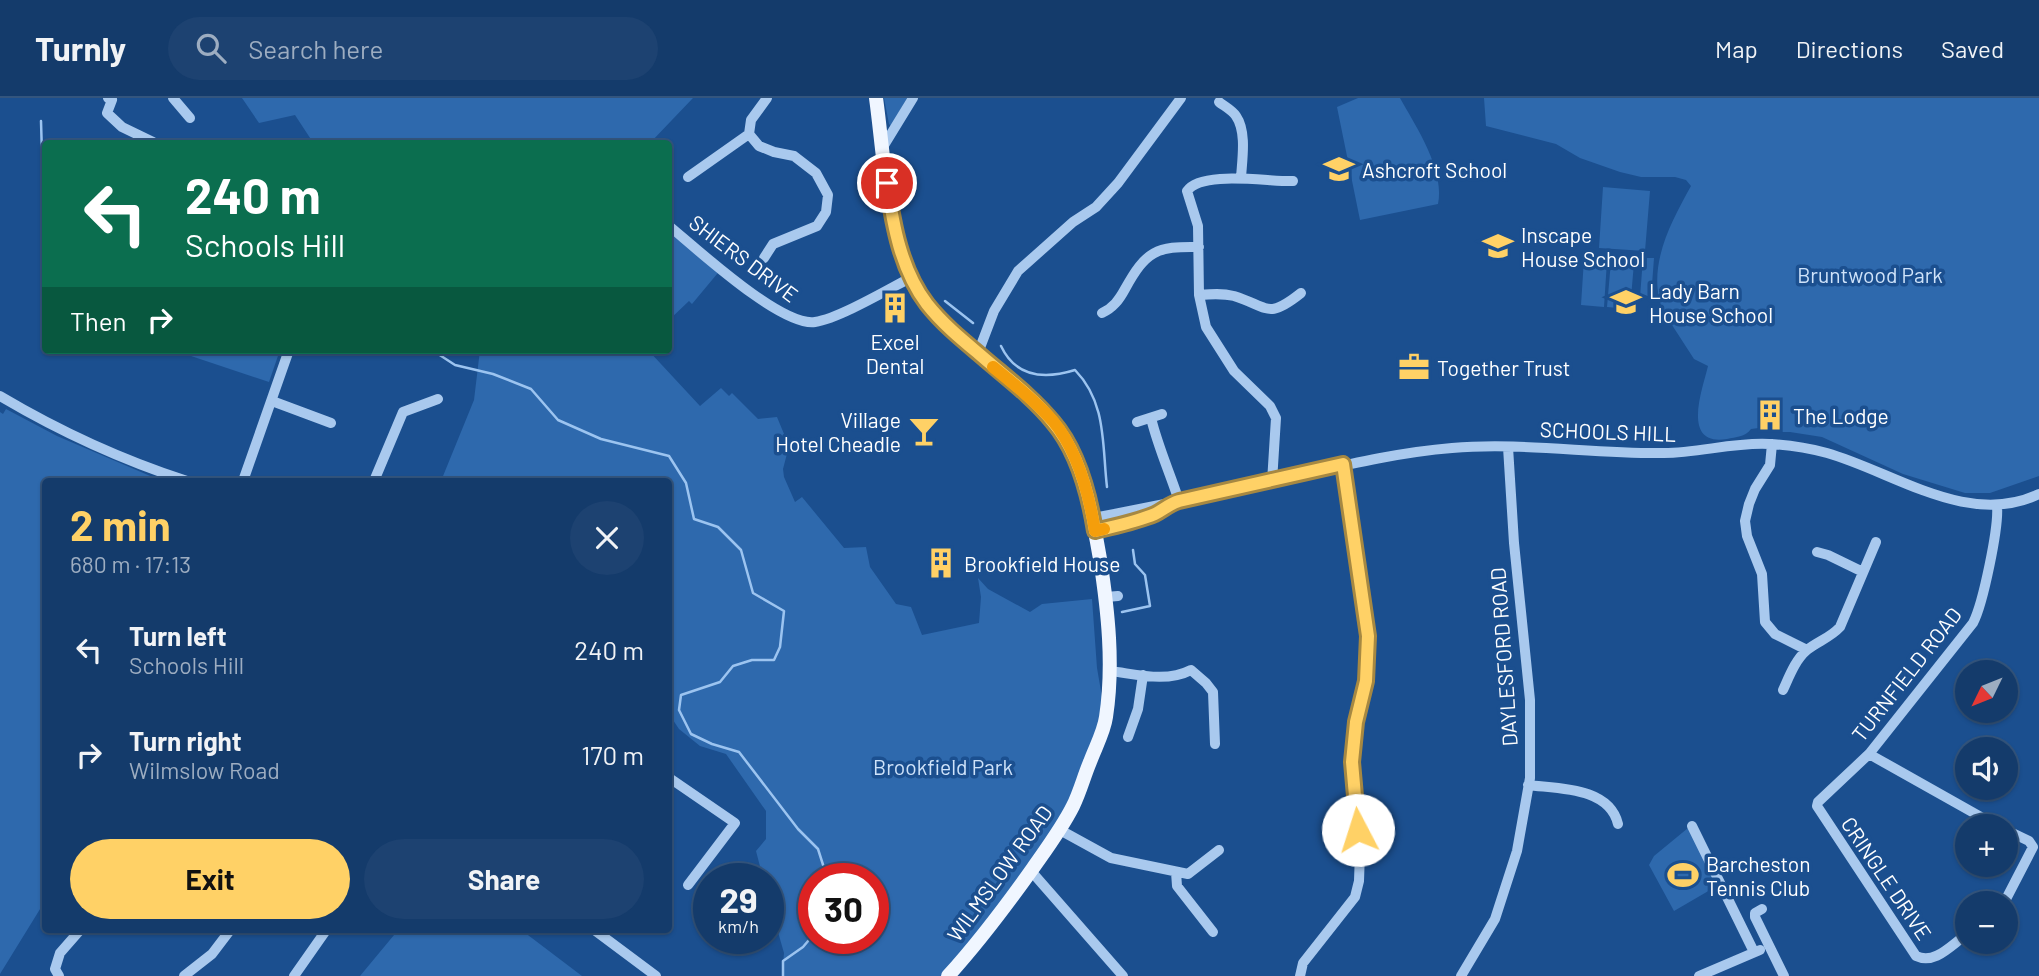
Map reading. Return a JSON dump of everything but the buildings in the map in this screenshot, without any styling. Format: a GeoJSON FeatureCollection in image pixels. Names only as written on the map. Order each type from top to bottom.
{"type":"FeatureCollection","features":[{"type":"Feature","properties":{"kind":"main road","name":"WILMSLOW ROAD"},"geometry":{"type":"LineString","coordinates":[[876,98],[893,222],[900,250],[912,277],[940,320],[1055,423],[1080,472],[1112,596],[1106,720],[1074,804],[1060,830],[995,923],[948,976]]}},
{"type":"Feature","properties":{"kind":"street"},"geometry":{"type":"LineString","coordinates":[[173,98],[190,117]]}},
{"type":"Feature","properties":{"kind":"street"},"geometry":{"type":"LineString","coordinates":[[688,177],[749,134],[751,120],[767,98]]}},
{"type":"Feature","properties":{"kind":"street"},"geometry":{"type":"LineString","coordinates":[[883,147],[914,98]]}},
{"type":"Feature","properties":{"kind":"street"},"geometry":{"type":"LineString","coordinates":[[978,353],[994,311],[1018,271],[1073,222],[1096,207],[1118,183],[1181,98]]}},
{"type":"Feature","properties":{"kind":"street"},"geometry":{"type":"LineString","coordinates":[[111,99],[107,113],[122,127],[149,140]]}},
{"type":"Feature","properties":{"kind":"street"},"geometry":{"type":"LineString","coordinates":[[1219,102],[1240,124],[1241,177]]}},
{"type":"Feature","properties":{"kind":"street"},"geometry":{"type":"LineString","coordinates":[[749,134],[760,146],[794,156],[816,173],[828,195],[826,212],[817,226],[773,244],[764,258]]}},
{"type":"Feature","properties":{"kind":"street"},"geometry":{"type":"LineString","coordinates":[[1272,482],[1276,418],[1270,405],[1223,356],[1206,327],[1199,295],[1198,226],[1187,191],[1191,185],[1202,181],[1241,177],[1271,182],[1293,181]]}},
{"type":"Feature","properties":{"kind":"street","name":"SHIERS DRIVE"},"geometry":{"type":"LineString","coordinates":[[672,228],[777,311],[803,323],[822,321],[912,277]]}},
{"type":"Feature","properties":{"kind":"street"},"geometry":{"type":"LineString","coordinates":[[1102,313],[1114,306],[1134,271],[1154,251],[1172,247],[1199,247]]}},
{"type":"Feature","properties":{"kind":"street"},"geometry":{"type":"LineString","coordinates":[[1199,295],[1231,295],[1252,305],[1274,309],[1284,306],[1301,293]]}},
{"type":"Feature","properties":{"kind":"street"},"geometry":{"type":"LineString","coordinates":[[244,478],[288,354]]}},
{"type":"Feature","properties":{"kind":"street"},"geometry":{"type":"LineString","coordinates":[[0,396],[79,438],[147,468],[178,478]]}},
{"type":"Feature","properties":{"kind":"street"},"geometry":{"type":"LineString","coordinates":[[375,478],[403,412],[438,399]]}},
{"type":"Feature","properties":{"kind":"street"},"geometry":{"type":"LineString","coordinates":[[272,401],[331,423]]}},
{"type":"Feature","properties":{"kind":"street"},"geometry":{"type":"LineString","coordinates":[[1138,422],[1157,416],[1158,447],[1167,465],[1174,503]]}},
{"type":"Feature","properties":{"kind":"street","name":"SCHOOLS HILL"},"geometry":{"type":"LineString","coordinates":[[1094,524],[1158,513],[1174,503],[1343,464],[1449,448],[1508,447],[1692,453],[1759,443],[1772,444],[1828,453],[1966,503],[1997,506],[2019,502],[2039,494]]}},
{"type":"Feature","properties":{"kind":"street"},"geometry":{"type":"LineString","coordinates":[[1772,444],[1770,465],[1749,504],[1745,522],[1747,536],[1762,574],[1765,622],[1774,634],[1807,650]]}},
{"type":"Feature","properties":{"kind":"street","name":"DAYLESFORD ROAD"},"geometry":{"type":"LineString","coordinates":[[1461,976],[1495,919],[1517,851],[1528,785],[1530,699],[1514,543],[1508,447]]}},
{"type":"Feature","properties":{"kind":"street"},"geometry":{"type":"LineString","coordinates":[[1300,976],[1303,963],[1355,897],[1359,881],[1360,852],[1352,762],[1356,722],[1366,681],[1368,636],[1343,464]]}},
{"type":"Feature","properties":{"kind":"street","name":"TURNFIELD ROAD"},"geometry":{"type":"LineString","coordinates":[[1817,806],[1818,802],[1869,754],[1977,615],[1998,518],[1997,506]]}},
{"type":"Feature","properties":{"kind":"street"},"geometry":{"type":"LineString","coordinates":[[1783,690],[1807,650],[1830,637],[1840,626],[1876,542]]}},
{"type":"Feature","properties":{"kind":"street"},"geometry":{"type":"LineString","coordinates":[[1817,552],[1863,572]]}},
{"type":"Feature","properties":{"kind":"street"},"geometry":{"type":"LineString","coordinates":[[1191,670],[1193,658]]}},
{"type":"Feature","properties":{"kind":"street"},"geometry":{"type":"LineString","coordinates":[[1110,671],[1174,677],[1191,670]]}},
{"type":"Feature","properties":{"kind":"street"},"geometry":{"type":"LineString","coordinates":[[1191,670],[1213,692],[1216,744]]}},
{"type":"Feature","properties":{"kind":"street"},"geometry":{"type":"LineString","coordinates":[[1128,737],[1138,709],[1143,675]]}},
{"type":"Feature","properties":{"kind":"street"},"geometry":{"type":"LineString","coordinates":[[1869,754],[1976,814]]}},
{"type":"Feature","properties":{"kind":"street"},"geometry":{"type":"LineString","coordinates":[[672,780],[735,823],[688,886]]}},
{"type":"Feature","properties":{"kind":"street"},"geometry":{"type":"LineString","coordinates":[[1528,785],[1577,792],[1601,799],[1616,816],[1618,824]]}},
{"type":"Feature","properties":{"kind":"street","name":"CRINGLE DRIVE"},"geometry":{"type":"LineString","coordinates":[[1817,806],[1916,956],[1933,959],[1955,943]]}},
{"type":"Feature","properties":{"kind":"street"},"geometry":{"type":"LineString","coordinates":[[1692,825],[1754,952]]}},
{"type":"Feature","properties":{"kind":"street"},"geometry":{"type":"LineString","coordinates":[[1060,830],[1111,858],[1188,874],[1219,850]]}},
{"type":"Feature","properties":{"kind":"street"},"geometry":{"type":"LineString","coordinates":[[2018,836],[2029,841],[2033,847],[2018,876]]}},
{"type":"Feature","properties":{"kind":"street"},"geometry":{"type":"LineString","coordinates":[[1031,870],[1123,976]]}},
{"type":"Feature","properties":{"kind":"street"},"geometry":{"type":"LineString","coordinates":[[1176,872],[1177,886],[1213,932]]}},
{"type":"Feature","properties":{"kind":"street"},"geometry":{"type":"LineString","coordinates":[[1762,909],[1754,914],[1784,976]]}},
{"type":"Feature","properties":{"kind":"street"},"geometry":{"type":"LineString","coordinates":[[59,976],[55,969],[60,953],[78,933]]}},
{"type":"Feature","properties":{"kind":"street"},"geometry":{"type":"LineString","coordinates":[[184,976],[212,954],[228,933]]}},
{"type":"Feature","properties":{"kind":"street"},"geometry":{"type":"LineString","coordinates":[[294,976],[324,933]]}},
{"type":"Feature","properties":{"kind":"street"},"geometry":{"type":"LineString","coordinates":[[598,933],[656,976]]}},
{"type":"Feature","properties":{"kind":"street"},"geometry":{"type":"LineString","coordinates":[[1699,976],[1769,946]]}},
{"type":"Feature","properties":{"kind":"green space"},"geometry":{"type":"Polygon","coordinates":[[[242,98],[693,98],[653,140],[311,140],[295,115],[259,123],[242,98]]]}},
{"type":"Feature","properties":{"kind":"green space"},"geometry":{"type":"Polygon","coordinates":[[[884,98],[907,98],[891,126],[889,124],[884,98]]]}},
{"type":"Feature","properties":{"kind":"green space"},"geometry":{"type":"Polygon","coordinates":[[[1358,98],[1400,98],[1428,149],[1437,177],[1438,204],[1360,220],[1337,107],[1358,98]]]}},
{"type":"Feature","properties":{"kind":"green space","name":"Bruntwood Park"},"geometry":{"type":"Polygon","coordinates":[[[1484,98],[2039,98],[2039,476],[1990,493],[1965,493],[1903,474],[1822,437],[1790,432],[1764,432],[1759,428],[1727,439],[1712,439],[1703,434],[1698,414],[1708,366],[1694,359],[1672,325],[1672,318],[1665,315],[1657,282],[1662,248],[1691,186],[1686,180],[1675,177],[1641,177],[1620,172],[1580,158],[1556,144],[1486,126],[1484,98]]]}},
{"type":"Feature","properties":{"kind":"green space"},"geometry":{"type":"Polygon","coordinates":[[[1603,187],[1650,191],[1645,251],[1599,248],[1603,187]]]}},
{"type":"Feature","properties":{"kind":"green space"},"geometry":{"type":"Polygon","coordinates":[[[672,227],[722,268],[692,304],[689,301],[672,317],[672,227]]]}},
{"type":"Feature","properties":{"kind":"green space"},"geometry":{"type":"Polygon","coordinates":[[[1643,258],[1654,258],[1651,298],[1640,297],[1643,258]]]}},
{"type":"Feature","properties":{"kind":"green space"},"geometry":{"type":"Polygon","coordinates":[[[1584,259],[1607,261],[1604,307],[1581,305],[1584,259]]]}},
{"type":"Feature","properties":{"kind":"green space"},"geometry":{"type":"Polygon","coordinates":[[[1611,261],[1634,263],[1630,309],[1607,307],[1611,261]]]}},
{"type":"Feature","properties":{"kind":"green space"},"geometry":{"type":"Polygon","coordinates":[[[192,354],[279,354],[269,382],[191,356],[192,354]]]}},
{"type":"Feature","properties":{"kind":"green space","name":"Brookfield Park"},"geometry":{"type":"Polygon","coordinates":[[[480,354],[652,354],[700,406],[721,388],[729,396],[732,393],[758,419],[777,417],[789,446],[783,469],[795,502],[802,497],[844,548],[866,547],[870,567],[896,604],[911,607],[922,635],[979,623],[981,597],[978,578],[988,589],[1030,612],[1042,604],[1092,599],[1097,668],[1106,720],[1060,830],[948,976],[782,976],[784,863],[759,863],[756,851],[766,839],[766,811],[726,754],[700,746],[679,729],[672,718],[672,478],[442,478],[474,400],[480,354]]]}},
{"type":"Feature","properties":{"kind":"green space"},"geometry":{"type":"Polygon","coordinates":[[[6,409],[57,436],[155,478],[42,478],[42,906],[0,974],[0,412],[3,414],[6,409]]]}},
{"type":"Feature","properties":{"kind":"green space","name":"Barcheston Tennis Club"},"geometry":{"type":"Polygon","coordinates":[[[1688,828],[1717,886],[1674,911],[1649,865],[1654,856],[1688,828]]]}},
{"type":"Feature","properties":{"kind":"green space"},"geometry":{"type":"Polygon","coordinates":[[[396,933],[525,933],[582,976],[360,976],[396,933]]]}},
{"type":"Feature","properties":{"kind":"waterway"},"geometry":{"type":"LineString","coordinates":[[41,121],[42,155]]}},
{"type":"Feature","properties":{"kind":"waterway"},"geometry":{"type":"LineString","coordinates":[[945,301],[973,323]]}},
{"type":"Feature","properties":{"kind":"waterway"},"geometry":{"type":"LineString","coordinates":[[1001,346],[1007,357],[1023,370],[1043,375],[1075,370],[1085,383],[1098,410],[1107,487]]}},
{"type":"Feature","properties":{"kind":"waterway"},"geometry":{"type":"LineString","coordinates":[[438,354],[455,365],[493,374],[531,389],[558,420],[601,439],[669,456],[686,483],[694,519],[718,527],[741,550],[753,593],[784,611],[780,647],[774,660],[752,660],[733,666],[720,682],[681,695],[679,710],[691,734],[739,752],[798,829],[818,849],[822,863]]}},
{"type":"Feature","properties":{"kind":"waterway"},"geometry":{"type":"LineString","coordinates":[[1122,612],[1150,606],[1145,575],[1135,564],[1133,550]]}},
{"type":"Feature","properties":{"kind":"waterway"},"geometry":{"type":"LineString","coordinates":[[783,976],[783,961],[798,950]]}},
{"type":"Feature","properties":{"kind":"slow traffic"},"geometry":{"type":"LineString","coordinates":[[993,367],[1055,423],[1071,450],[1084,484],[1095,531],[1104,529]]}},
{"type":"Feature","properties":{"kind":"place","name":"Ashcroft School"},"geometry":{"type":"Point","coordinates":[1339,169]}},
{"type":"Feature","properties":{"kind":"place","name":"Inscape House School"},"geometry":{"type":"Point","coordinates":[1498,246]}},
{"type":"Feature","properties":{"kind":"place","name":"Lady Barn House School"},"geometry":{"type":"Point","coordinates":[1626,302]}},
{"type":"Feature","properties":{"kind":"place","name":"Excel Dental"},"geometry":{"type":"Point","coordinates":[895,308]}},
{"type":"Feature","properties":{"kind":"place","name":"Together Trust"},"geometry":{"type":"Point","coordinates":[1414,367]}},
{"type":"Feature","properties":{"kind":"place","name":"The Lodge"},"geometry":{"type":"Point","coordinates":[1770,415]}},
{"type":"Feature","properties":{"kind":"place","name":"Village Hotel Cheadle"},"geometry":{"type":"Point","coordinates":[924,431]}},
{"type":"Feature","properties":{"kind":"place","name":"Brookfield House"},"geometry":{"type":"Point","coordinates":[941,563]}},
{"type":"Feature","properties":{"kind":"place","name":"Barcheston Tennis Club"},"geometry":{"type":"Point","coordinates":[1683,875]}},
{"type":"Feature","properties":{"kind":"route"},"geometry":{"type":"LineString","coordinates":[[887,183],[900,250],[926,302],[940,320],[1055,423],[1071,450],[1084,484],[1095,531],[1158,513],[1169,504],[1179,501],[1343,464],[1368,636],[1366,681],[1356,722],[1352,762],[1358,830]]}}]}
